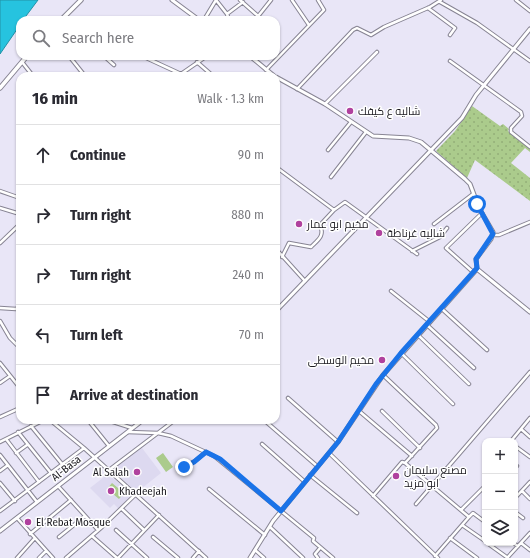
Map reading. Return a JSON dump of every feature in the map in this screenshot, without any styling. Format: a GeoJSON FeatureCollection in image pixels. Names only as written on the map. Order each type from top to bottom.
{"type":"FeatureCollection","features":[{"type":"Feature","properties":{"kind":"main road"},"geometry":{"type":"LineString","coordinates":[[65,16],[81,0]]}},
{"type":"Feature","properties":{"kind":"main road"},"geometry":{"type":"LineString","coordinates":[[0,88],[22,62]]}},
{"type":"Feature","properties":{"kind":"street"},"geometry":{"type":"LineString","coordinates":[[172,0],[194,16]]}},
{"type":"Feature","properties":{"kind":"street"},"geometry":{"type":"LineString","coordinates":[[206,16],[216,0],[227,14],[241,1],[258,16],[271,0]]}},
{"type":"Feature","properties":{"kind":"street"},"geometry":{"type":"LineString","coordinates":[[292,0],[309,25]]}},
{"type":"Feature","properties":{"kind":"street"},"geometry":{"type":"LineString","coordinates":[[280,55],[324,10],[318,0]]}},
{"type":"Feature","properties":{"kind":"street"},"geometry":{"type":"LineString","coordinates":[[516,0],[530,11]]}},
{"type":"Feature","properties":{"kind":"street"},"geometry":{"type":"LineString","coordinates":[[297,89],[353,30],[357,28],[371,35],[384,27],[428,8],[440,1],[477,23],[530,61]]}},
{"type":"Feature","properties":{"kind":"street"},"geometry":{"type":"LineString","coordinates":[[428,8],[455,28],[450,35]]}},
{"type":"Feature","properties":{"kind":"street"},"geometry":{"type":"LineString","coordinates":[[280,307],[462,118],[484,86],[530,29]]}},
{"type":"Feature","properties":{"kind":"street"},"geometry":{"type":"LineString","coordinates":[[325,104],[377,52]]}},
{"type":"Feature","properties":{"kind":"street"},"geometry":{"type":"LineString","coordinates":[[72,60],[82,72]]}},
{"type":"Feature","properties":{"kind":"street"},"geometry":{"type":"LineString","coordinates":[[108,60],[114,65]]}},
{"type":"Feature","properties":{"kind":"street"},"geometry":{"type":"LineString","coordinates":[[150,60],[174,72]]}},
{"type":"Feature","properties":{"kind":"street"},"geometry":{"type":"LineString","coordinates":[[184,72],[200,60]]}},
{"type":"Feature","properties":{"kind":"street"},"geometry":{"type":"LineString","coordinates":[[255,60],[269,72]]}},
{"type":"Feature","properties":{"kind":"street"},"geometry":{"type":"LineString","coordinates":[[266,70],[276,60]]}},
{"type":"Feature","properties":{"kind":"street"},"geometry":{"type":"LineString","coordinates":[[450,61],[521,112],[522,116],[511,128],[511,132],[530,147]]}},
{"type":"Feature","properties":{"kind":"street"},"geometry":{"type":"LineString","coordinates":[[22,62],[30,72]]}},
{"type":"Feature","properties":{"kind":"street"},"geometry":{"type":"LineString","coordinates":[[197,62],[208,72]]}},
{"type":"Feature","properties":{"kind":"street"},"geometry":{"type":"LineString","coordinates":[[280,80],[325,104],[366,132],[380,138],[394,136],[409,138],[421,142],[467,180],[482,213],[492,230],[493,235],[476,259],[477,268],[530,312]]}},
{"type":"Feature","properties":{"kind":"street"},"geometry":{"type":"LineString","coordinates":[[328,150],[350,122]]}},
{"type":"Feature","properties":{"kind":"street"},"geometry":{"type":"LineString","coordinates":[[331,177],[366,132]]}},
{"type":"Feature","properties":{"kind":"street"},"geometry":{"type":"LineString","coordinates":[[280,170],[334,210]]}},
{"type":"Feature","properties":{"kind":"street"},"geometry":{"type":"LineString","coordinates":[[0,191],[16,197]]}},
{"type":"Feature","properties":{"kind":"street"},"geometry":{"type":"LineString","coordinates":[[434,224],[473,194]]}},
{"type":"Feature","properties":{"kind":"street"},"geometry":{"type":"LineString","coordinates":[[282,257],[288,243],[311,247],[322,237],[323,231],[320,225],[334,210],[345,202],[416,254]]}},
{"type":"Feature","properties":{"kind":"street"},"geometry":{"type":"LineString","coordinates":[[0,208],[16,213]]}},
{"type":"Feature","properties":{"kind":"street"},"geometry":{"type":"LineString","coordinates":[[473,272],[446,248],[482,213]]}},
{"type":"Feature","properties":{"kind":"street"},"geometry":{"type":"LineString","coordinates":[[493,235],[499,235],[530,222]]}},
{"type":"Feature","properties":{"kind":"street"},"geometry":{"type":"LineString","coordinates":[[0,243],[16,228]]}},
{"type":"Feature","properties":{"kind":"street"},"geometry":{"type":"LineString","coordinates":[[411,251],[440,237],[447,228]]}},
{"type":"Feature","properties":{"kind":"street"},"geometry":{"type":"LineString","coordinates":[[280,254],[305,281]]}},
{"type":"Feature","properties":{"kind":"street"},"geometry":{"type":"LineString","coordinates":[[250,558],[281,511],[338,442],[383,375],[477,268]]}},
{"type":"Feature","properties":{"kind":"street"},"geometry":{"type":"LineString","coordinates":[[391,291],[429,324],[474,368]]}},
{"type":"Feature","properties":{"kind":"street"},"geometry":{"type":"LineString","coordinates":[[0,308],[16,309]]}},
{"type":"Feature","properties":{"kind":"street"},"geometry":{"type":"LineString","coordinates":[[442,309],[487,350]]}},
{"type":"Feature","properties":{"kind":"street"},"geometry":{"type":"LineString","coordinates":[[0,321],[10,338],[16,344]]}},
{"type":"Feature","properties":{"kind":"street"},"geometry":{"type":"LineString","coordinates":[[418,335],[469,384]]}},
{"type":"Feature","properties":{"kind":"street"},"geometry":{"type":"LineString","coordinates":[[401,353],[454,404]]}},
{"type":"Feature","properties":{"kind":"street"},"geometry":{"type":"LineString","coordinates":[[0,363],[16,383]]}},
{"type":"Feature","properties":{"kind":"street"},"geometry":{"type":"LineString","coordinates":[[416,504],[530,372]]}},
{"type":"Feature","properties":{"kind":"street"},"geometry":{"type":"LineString","coordinates":[[373,496],[402,462],[405,463],[437,428],[436,425],[383,375]]}},
{"type":"Feature","properties":{"kind":"street"},"geometry":{"type":"LineString","coordinates":[[0,383],[10,376]]}},
{"type":"Feature","properties":{"kind":"street"},"geometry":{"type":"LineString","coordinates":[[288,398],[338,442]]}},
{"type":"Feature","properties":{"kind":"street"},"geometry":{"type":"LineString","coordinates":[[0,417],[16,410]]}},
{"type":"Feature","properties":{"kind":"street"},"geometry":{"type":"LineString","coordinates":[[359,411],[412,456]]}},
{"type":"Feature","properties":{"kind":"street"},"geometry":{"type":"LineString","coordinates":[[382,411],[420,448]]}},
{"type":"Feature","properties":{"kind":"street"},"geometry":{"type":"LineString","coordinates":[[514,438],[530,418]]}},
{"type":"Feature","properties":{"kind":"street"},"geometry":{"type":"LineString","coordinates":[[0,442],[35,424]]}},
{"type":"Feature","properties":{"kind":"street"},"geometry":{"type":"LineString","coordinates":[[55,424],[109,470],[206,558]]}},
{"type":"Feature","properties":{"kind":"street"},"geometry":{"type":"LineString","coordinates":[[91,424],[109,446]]}},
{"type":"Feature","properties":{"kind":"street"},"geometry":{"type":"LineString","coordinates":[[120,424],[132,428]]}},
{"type":"Feature","properties":{"kind":"street","name":"Al-Basa"},"geometry":{"type":"LineString","coordinates":[[0,531],[138,424]]}},
{"type":"Feature","properties":{"kind":"street"},"geometry":{"type":"LineString","coordinates":[[109,470],[170,424]]}},
{"type":"Feature","properties":{"kind":"street"},"geometry":{"type":"LineString","coordinates":[[269,424],[318,466]]}},
{"type":"Feature","properties":{"kind":"street"},"geometry":{"type":"LineString","coordinates":[[31,426],[62,464]]}},
{"type":"Feature","properties":{"kind":"street"},"geometry":{"type":"LineString","coordinates":[[521,429],[530,437]]}},
{"type":"Feature","properties":{"kind":"street"},"geometry":{"type":"LineString","coordinates":[[18,432],[51,473]]}},
{"type":"Feature","properties":{"kind":"street"},"geometry":{"type":"LineString","coordinates":[[127,432],[158,433],[220,459],[314,538],[313,541],[333,558]]}},
{"type":"Feature","properties":{"kind":"street"},"geometry":{"type":"LineString","coordinates":[[6,439],[39,482]]}},
{"type":"Feature","properties":{"kind":"street"},"geometry":{"type":"LineString","coordinates":[[262,444],[305,482]]}},
{"type":"Feature","properties":{"kind":"street"},"geometry":{"type":"LineString","coordinates":[[16,453],[27,445]]}},
{"type":"Feature","properties":{"kind":"street"},"geometry":{"type":"LineString","coordinates":[[0,511],[84,448]]}},
{"type":"Feature","properties":{"kind":"street"},"geometry":{"type":"LineString","coordinates":[[518,448],[530,457]]}},
{"type":"Feature","properties":{"kind":"street"},"geometry":{"type":"LineString","coordinates":[[184,467],[194,462],[206,452]]}},
{"type":"Feature","properties":{"kind":"street"},"geometry":{"type":"LineString","coordinates":[[329,453],[436,557],[450,538],[473,512],[482,520]]}},
{"type":"Feature","properties":{"kind":"street"},"geometry":{"type":"LineString","coordinates":[[0,455],[37,502]]}},
{"type":"Feature","properties":{"kind":"street"},"geometry":{"type":"LineString","coordinates":[[405,463],[469,517]]}},
{"type":"Feature","properties":{"kind":"street"},"geometry":{"type":"LineString","coordinates":[[0,471],[8,465]]}},
{"type":"Feature","properties":{"kind":"street"},"geometry":{"type":"LineString","coordinates":[[310,475],[357,513]]}},
{"type":"Feature","properties":{"kind":"street"},"geometry":{"type":"LineString","coordinates":[[518,495],[530,482]]}},
{"type":"Feature","properties":{"kind":"street"},"geometry":{"type":"LineString","coordinates":[[0,483],[15,501]]}},
{"type":"Feature","properties":{"kind":"street"},"geometry":{"type":"LineString","coordinates":[[58,485],[98,530]]}},
{"type":"Feature","properties":{"kind":"street"},"geometry":{"type":"LineString","coordinates":[[209,489],[265,535]]}},
{"type":"Feature","properties":{"kind":"street"},"geometry":{"type":"LineString","coordinates":[[461,510],[482,489]]}},
{"type":"Feature","properties":{"kind":"street"},"geometry":{"type":"LineString","coordinates":[[522,491],[530,499]]}},
{"type":"Feature","properties":{"kind":"street"},"geometry":{"type":"LineString","coordinates":[[66,558],[92,536],[135,494]]}},
{"type":"Feature","properties":{"kind":"street"},"geometry":{"type":"LineString","coordinates":[[30,534],[71,500]]}},
{"type":"Feature","properties":{"kind":"street"},"geometry":{"type":"LineString","coordinates":[[122,508],[144,530]]}},
{"type":"Feature","properties":{"kind":"street"},"geometry":{"type":"LineString","coordinates":[[518,514],[523,518]]}},
{"type":"Feature","properties":{"kind":"street"},"geometry":{"type":"LineString","coordinates":[[92,536],[117,558],[158,515]]}},
{"type":"Feature","properties":{"kind":"street"},"geometry":{"type":"LineString","coordinates":[[59,537],[85,516]]}},
{"type":"Feature","properties":{"kind":"street"},"geometry":{"type":"LineString","coordinates":[[17,518],[34,539],[53,558]]}},
{"type":"Feature","properties":{"kind":"street"},"geometry":{"type":"LineString","coordinates":[[462,525],[482,539]]}},
{"type":"Feature","properties":{"kind":"street"},"geometry":{"type":"LineString","coordinates":[[270,527],[303,558]]}},
{"type":"Feature","properties":{"kind":"street"},"geometry":{"type":"LineString","coordinates":[[116,530],[147,558]]}},
{"type":"Feature","properties":{"kind":"street"},"geometry":{"type":"LineString","coordinates":[[492,546],[508,558],[530,533]]}},
{"type":"Feature","properties":{"kind":"street"},"geometry":{"type":"LineString","coordinates":[[153,537],[178,558]]}},
{"type":"Feature","properties":{"kind":"street"},"geometry":{"type":"LineString","coordinates":[[450,538],[477,558]]}},
{"type":"Feature","properties":{"kind":"street"},"geometry":{"type":"LineString","coordinates":[[17,558],[34,539]]}},
{"type":"Feature","properties":{"kind":"street"},"geometry":{"type":"LineString","coordinates":[[521,543],[530,550]]}},
{"type":"Feature","properties":{"kind":"street"},"geometry":{"type":"LineString","coordinates":[[318,558],[315,554],[320,548]]}},
{"type":"Feature","properties":{"kind":"street"},"geometry":{"type":"LineString","coordinates":[[39,558],[46,550]]}},
{"type":"Feature","properties":{"kind":"street"},"geometry":{"type":"LineString","coordinates":[[255,550],[264,558]]}},
{"type":"Feature","properties":{"kind":"street"},"geometry":{"type":"LineString","coordinates":[[193,558],[199,551]]}},
{"type":"Feature","properties":{"kind":"shaded area","name":"Al Salah"},"geometry":{"type":"Polygon","coordinates":[[[142,448],[161,473],[137,492],[112,470],[142,448]]]}},
{"type":"Feature","properties":{"kind":"shaded area","name":"Khadeejah"},"geometry":{"type":"Polygon","coordinates":[[[108,474],[133,495],[119,509],[114,504],[110,508],[90,488],[108,474]]]}},
{"type":"Feature","properties":{"kind":"green space"},"geometry":{"type":"Polygon","coordinates":[[[472,106],[500,126],[503,124],[509,129],[508,131],[530,148],[530,152],[525,148],[511,163],[530,178],[530,201],[475,160],[467,178],[436,151],[455,131],[472,106]]]}},
{"type":"Feature","properties":{"kind":"green space"},"geometry":{"type":"Polygon","coordinates":[[[163,453],[173,467],[166,472],[156,458],[163,453]]]}},
{"type":"Feature","properties":{"kind":"green space"},"geometry":{"type":"Polygon","coordinates":[[[112,483],[124,493],[119,499],[107,489],[112,483]]]}},
{"type":"Feature","properties":{"kind":"water"},"geometry":{"type":"Polygon","coordinates":[[[0,0],[38,0],[26,16],[16,16],[16,31],[0,54],[0,0]]]}},
{"type":"Feature","properties":{"kind":"place","name":"شاليه ع كيفك"},"geometry":{"type":"Point","coordinates":[350,111]}},
{"type":"Feature","properties":{"kind":"place","name":"مخيم ابو عمار"},"geometry":{"type":"Point","coordinates":[299,224]}},
{"type":"Feature","properties":{"kind":"place","name":"شاليه غرناطة"},"geometry":{"type":"Point","coordinates":[379,233]}},
{"type":"Feature","properties":{"kind":"place","name":"مخيم الوسطى"},"geometry":{"type":"Point","coordinates":[382,360]}},
{"type":"Feature","properties":{"kind":"place","name":"Al Salah"},"geometry":{"type":"Point","coordinates":[137,472]}},
{"type":"Feature","properties":{"kind":"place","name":"مصنع سليمان ابو مزيد"},"geometry":{"type":"Point","coordinates":[396,476]}},
{"type":"Feature","properties":{"kind":"place","name":"Khadeejah"},"geometry":{"type":"Point","coordinates":[111,491]}},
{"type":"Feature","properties":{"kind":"place","name":"El Rebat Mosque"},"geometry":{"type":"Point","coordinates":[28,522]}},
{"type":"Feature","properties":{"kind":"route"},"geometry":{"type":"LineString","coordinates":[[184,467],[194,462],[206,452],[220,459],[281,511],[338,442],[383,375],[477,268],[475,263],[476,259],[493,234],[477,204]]}}]}
